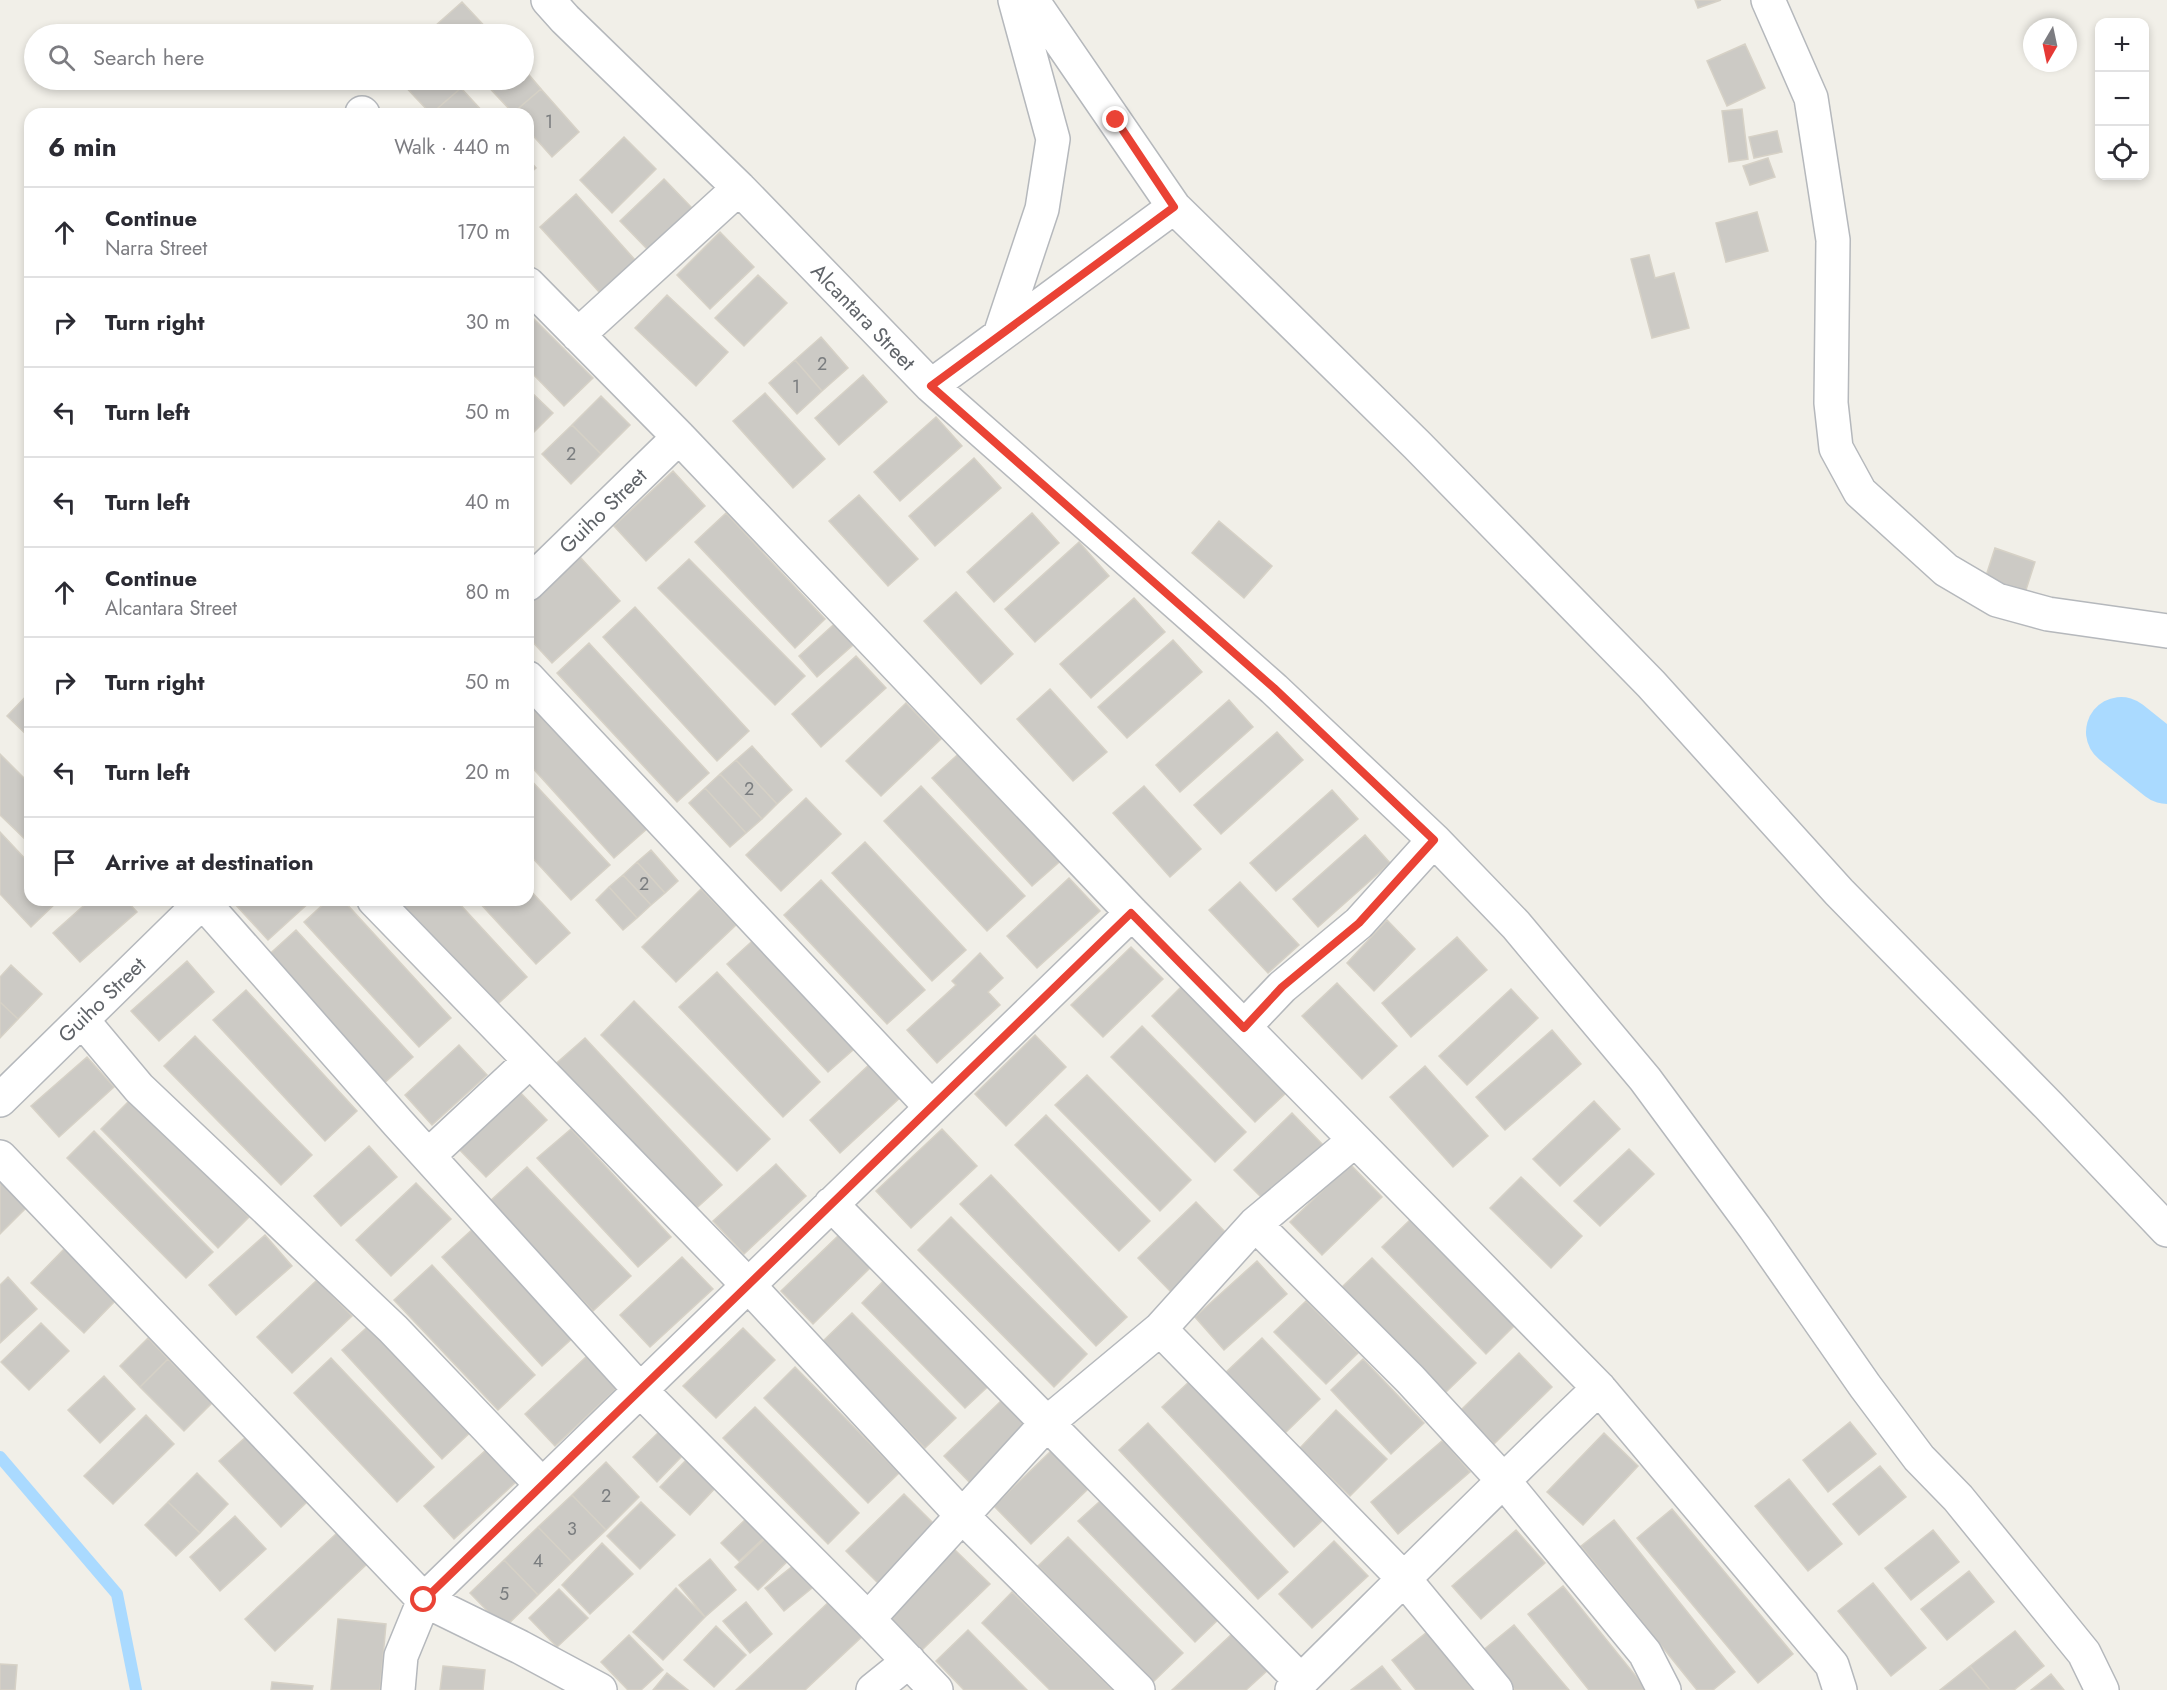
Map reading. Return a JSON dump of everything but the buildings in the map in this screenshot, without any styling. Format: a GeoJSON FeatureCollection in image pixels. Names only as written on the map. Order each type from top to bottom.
{"type":"FeatureCollection","features":[{"type":"Feature","properties":{"kind":"street","name":"Alcantara Street"},"geometry":{"type":"LineString","coordinates":[[548,0],[739,188],[931,386],[1274,688],[1434,840],[1516,925],[1645,1079],[1755,1228],[1865,1386],[1919,1458],[1958,1498],[2084,1653],[2102,1690]]}},
{"type":"Feature","properties":{"kind":"street"},"geometry":{"type":"LineString","coordinates":[[1000,335],[1042,209],[1053,139],[1015,0]]}},
{"type":"Feature","properties":{"kind":"street"},"geometry":{"type":"LineString","coordinates":[[1032,0],[1174,207],[1417,445],[1643,676],[1839,892],[2167,1230]]}},
{"type":"Feature","properties":{"kind":"street"},"geometry":{"type":"LineString","coordinates":[[1768,0],[1811,98],[1833,240],[1831,402],[1836,448],[1860,492],[1946,570],[1997,600],[2048,614],[2167,631]]}},
{"type":"Feature","properties":{"kind":"street"},"geometry":{"type":"LineString","coordinates":[[578,335],[739,188]]}},
{"type":"Feature","properties":{"kind":"street"},"geometry":{"type":"LineString","coordinates":[[931,386],[1174,207]]}},
{"type":"Feature","properties":{"kind":"street"},"geometry":{"type":"LineString","coordinates":[[534,290],[679,437],[1131,913],[1599,1388],[1832,1665],[1840,1690]]}},
{"type":"Feature","properties":{"kind":"street","name":"Guiho Street"},"geometry":{"type":"LineString","coordinates":[[534,578],[679,437]]}},
{"type":"Feature","properties":{"kind":"street"},"geometry":{"type":"LineString","coordinates":[[534,684],[931,1107]]}},
{"type":"Feature","properties":{"kind":"street"},"geometry":{"type":"LineString","coordinates":[[1244,1028],[1282,987],[1359,923],[1434,840]]}},
{"type":"Feature","properties":{"kind":"street","name":"Guiho Street"},"geometry":{"type":"LineString","coordinates":[[0,1100],[199,906]]}},
{"type":"Feature","properties":{"kind":"street"},"geometry":{"type":"LineString","coordinates":[[208,906],[428,1156],[640,1390],[936,1690]]}},
{"type":"Feature","properties":{"kind":"street"},"geometry":{"type":"LineString","coordinates":[[380,906],[748,1285],[961,1515],[1138,1690]]}},
{"type":"Feature","properties":{"kind":"street"},"geometry":{"type":"LineString","coordinates":[[398,1690],[400,1656],[424,1600],[1131,913]]}},
{"type":"Feature","properties":{"kind":"street"},"geometry":{"type":"LineString","coordinates":[[82,1020],[139,1088],[393,1329],[542,1485]]}},
{"type":"Feature","properties":{"kind":"street"},"geometry":{"type":"LineString","coordinates":[[428,1156],[530,1061]]}},
{"type":"Feature","properties":{"kind":"street"},"geometry":{"type":"LineString","coordinates":[[868,1619],[1047,1423],[1160,1329],[1255,1224],[1355,1140]]}},
{"type":"Feature","properties":{"kind":"street"},"geometry":{"type":"LineString","coordinates":[[0,1157],[424,1600],[559,1680],[600,1690]]}},
{"type":"Feature","properties":{"kind":"street"},"geometry":{"type":"LineString","coordinates":[[831,1204],[1047,1423],[1297,1685],[1599,1388]]}},
{"type":"Feature","properties":{"kind":"street"},"geometry":{"type":"LineString","coordinates":[[1255,1224],[1410,1378],[1503,1480],[1645,1653],[1664,1690]]}},
{"type":"Feature","properties":{"kind":"street"},"geometry":{"type":"LineString","coordinates":[[1160,1329],[1405,1580],[1496,1690]]}},
{"type":"Feature","properties":{"kind":"street"},"geometry":{"type":"LineString","coordinates":[[873,1690],[909,1661]]}},
{"type":"Feature","properties":{"kind":"waterway"},"geometry":{"type":"LineString","coordinates":[[2121,732],[2167,769]]}},
{"type":"Feature","properties":{"kind":"waterway"},"geometry":{"type":"LineString","coordinates":[[0,1457],[117,1594],[136,1690]]}},
{"type":"Feature","properties":{"kind":"route"},"geometry":{"type":"LineString","coordinates":[[424,1600],[1131,913],[1244,1028],[1282,987],[1359,923],[1434,840],[1274,688],[931,386],[1174,207],[1116,120]]}}]}
